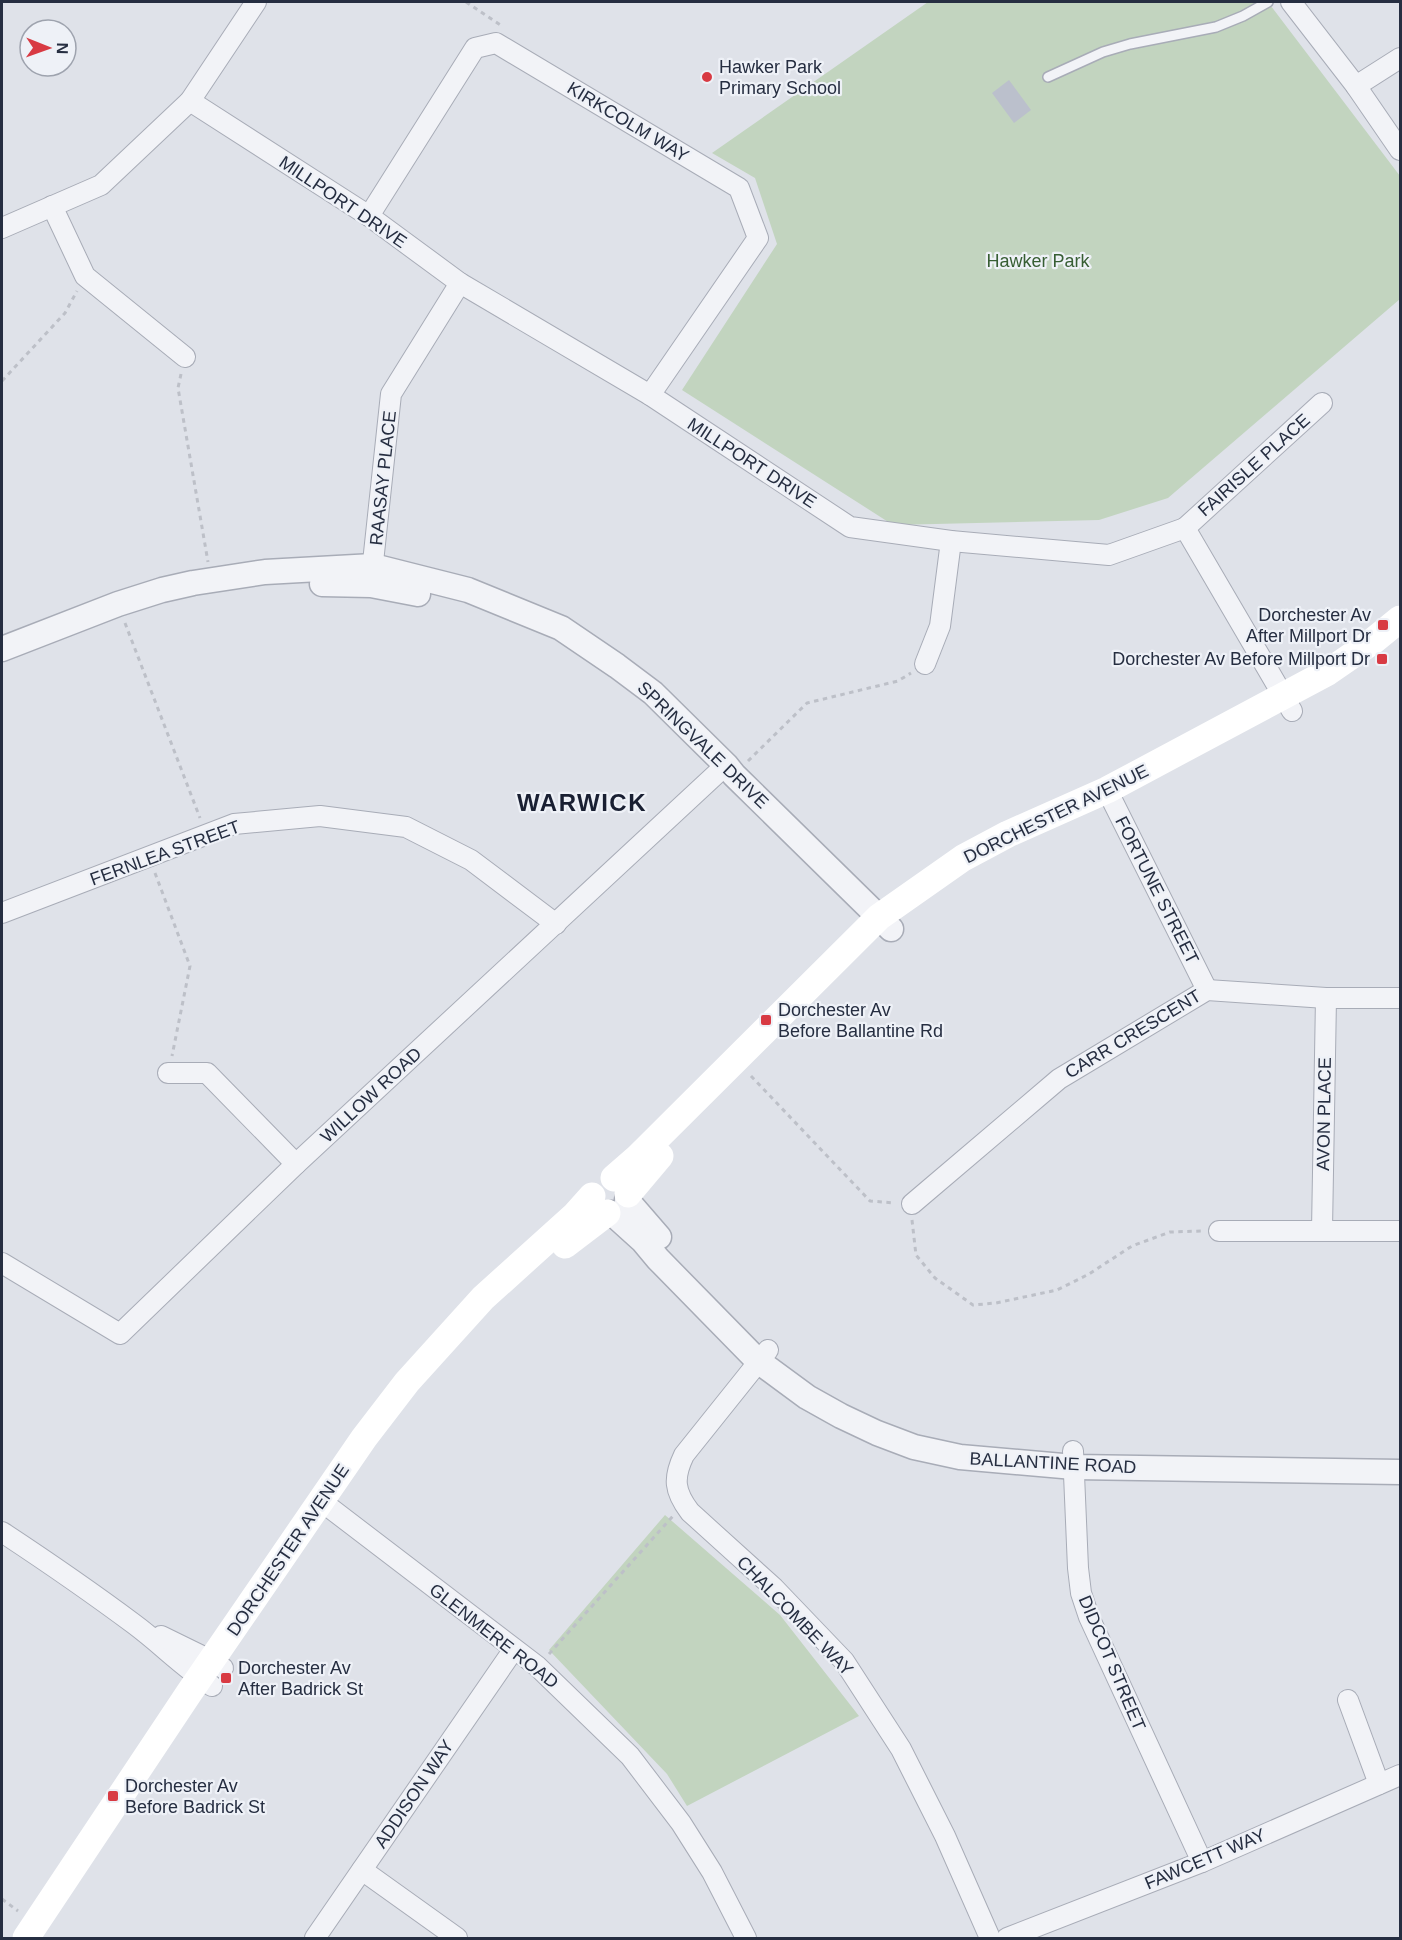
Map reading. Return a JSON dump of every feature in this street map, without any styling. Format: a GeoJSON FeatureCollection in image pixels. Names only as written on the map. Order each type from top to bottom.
{"type":"FeatureCollection","features":[{"type":"Feature","properties":{"kind":"main road","name":"DORCHESTER AVENUE"},"geometry":{"type":"LineString","coordinates":[[1288,704],[1401,619]]}},
{"type":"Feature","properties":{"kind":"main road","name":"DORCHESTER AVENUE"},"geometry":{"type":"LineString","coordinates":[[613,1199],[637,1158],[880,928],[963,858],[1008,834],[1110,796],[1359,668],[1401,637]]}},
{"type":"Feature","properties":{"kind":"main road","name":"DORCHESTER AVENUE"},"geometry":{"type":"LineString","coordinates":[[26,1938],[326,1506],[340,1471],[407,1382],[483,1298],[575,1215],[613,1199],[657,1159],[880,928]]}},
{"type":"Feature","properties":{"kind":"main road","name":"DORCHESTER AVENUE"},"geometry":{"type":"LineString","coordinates":[[44,1938],[212,1673]]}},
{"type":"Feature","properties":{"kind":"street"},"geometry":{"type":"LineString","coordinates":[[2,228],[101,185],[190,101],[256,2]]}},
{"type":"Feature","properties":{"kind":"street"},"geometry":{"type":"LineString","coordinates":[[1291,2],[1356,86],[1401,150]]}},
{"type":"Feature","properties":{"kind":"street"},"geometry":{"type":"LineString","coordinates":[[369,216],[475,48],[496,43]]}},
{"type":"Feature","properties":{"kind":"street","name":"KIRKCOLM WAY"},"geometry":{"type":"LineString","coordinates":[[496,43],[739,188],[758,238],[650,395]]}},
{"type":"Feature","properties":{"kind":"street"},"geometry":{"type":"LineString","coordinates":[[1356,86],[1401,58]]}},
{"type":"Feature","properties":{"kind":"street","name":"MILLPORT DRIVE"},"geometry":{"type":"LineString","coordinates":[[190,101],[369,216],[460,283],[650,395],[850,527],[951,541],[1109,555],[1185,528]]}},
{"type":"Feature","properties":{"kind":"street"},"geometry":{"type":"LineString","coordinates":[[52,206],[85,276],[185,357]]}},
{"type":"Feature","properties":{"kind":"street","name":"RAASAY PLACE"},"geometry":{"type":"LineString","coordinates":[[372,575],[391,394],[460,283]]}},
{"type":"Feature","properties":{"kind":"street","name":"FAIRISLE PLACE"},"geometry":{"type":"LineString","coordinates":[[1185,528],[1322,403]]}},
{"type":"Feature","properties":{"kind":"street"},"geometry":{"type":"LineString","coordinates":[[1185,528],[1288,704]]}},
{"type":"Feature","properties":{"kind":"street"},"geometry":{"type":"LineString","coordinates":[[925,664],[940,626],[951,541]]}},
{"type":"Feature","properties":{"kind":"street","name":"SPRINGVALE DRIVE"},"geometry":{"type":"LineString","coordinates":[[2,649],[118,604],[162,590],[265,572],[372,575],[468,590],[561,628],[653,693],[725,772],[880,928]]}},
{"type":"Feature","properties":{"kind":"street","name":"SPRINGVALE DRIVE"},"geometry":{"type":"LineString","coordinates":[[2,665],[166,604],[196,597],[267,587],[340,583],[372,575]]}},
{"type":"Feature","properties":{"kind":"street","name":"WILLOW ROAD"},"geometry":{"type":"LineString","coordinates":[[2,1263],[120,1334],[296,1164],[725,772]]}},
{"type":"Feature","properties":{"kind":"street","name":"FORTUNE STREET"},"geometry":{"type":"LineString","coordinates":[[1110,796],[1207,990]]}},
{"type":"Feature","properties":{"kind":"street","name":"FERNLEA STREET"},"geometry":{"type":"LineString","coordinates":[[2,913],[234,824],[320,816],[406,827],[471,860],[556,924]]}},
{"type":"Feature","properties":{"kind":"street","name":"CARR CRESCENT"},"geometry":{"type":"LineString","coordinates":[[912,1204],[1059,1079],[1207,990],[1326,998],[1401,998]]}},
{"type":"Feature","properties":{"kind":"street","name":"AVON PLACE"},"geometry":{"type":"LineString","coordinates":[[1322,1230],[1326,998]]}},
{"type":"Feature","properties":{"kind":"street"},"geometry":{"type":"LineString","coordinates":[[168,1073],[207,1073],[296,1164]]}},
{"type":"Feature","properties":{"kind":"street","name":"BALLANTINE ROAD"},"geometry":{"type":"LineString","coordinates":[[613,1199],[652,1229],[763,1356],[846,1401],[919,1431],[963,1441],[1073,1459],[1401,1472]]}},
{"type":"Feature","properties":{"kind":"street"},"geometry":{"type":"LineString","coordinates":[[1219,1231],[1401,1231]]}},
{"type":"Feature","properties":{"kind":"street"},"geometry":{"type":"LineString","coordinates":[[683,1503],[678,1491],[676,1470],[684,1455],[763,1356]]}},
{"type":"Feature","properties":{"kind":"street","name":"BALLANTINE ROAD"},"geometry":{"type":"LineString","coordinates":[[1073,1459],[1401,1458]]}},
{"type":"Feature","properties":{"kind":"street","name":"DIDCOT STREET"},"geometry":{"type":"LineString","coordinates":[[1073,1459],[1081,1593],[1089,1617],[1202,1862]]}},
{"type":"Feature","properties":{"kind":"street","name":"CHALCOMBE WAY"},"geometry":{"type":"LineString","coordinates":[[683,1503],[774,1588],[844,1661],[900,1749],[945,1836],[990,1938]]}},
{"type":"Feature","properties":{"kind":"street","name":"GLENMERE ROAD"},"geometry":{"type":"LineString","coordinates":[[326,1506],[537,1666],[630,1756],[681,1823],[712,1872],[746,1938]]}},
{"type":"Feature","properties":{"kind":"street"},"geometry":{"type":"LineString","coordinates":[[2,1532],[134,1624],[212,1673]]}},
{"type":"Feature","properties":{"kind":"street","name":"ADDISON WAY"},"geometry":{"type":"LineString","coordinates":[[315,1938],[513,1649]]}},
{"type":"Feature","properties":{"kind":"street"},"geometry":{"type":"LineString","coordinates":[[1348,1700],[1379,1784]]}},
{"type":"Feature","properties":{"kind":"street","name":"FAWCETT WAY"},"geometry":{"type":"LineString","coordinates":[[1007,1938],[1202,1862],[1401,1774]]}},
{"type":"Feature","properties":{"kind":"street"},"geometry":{"type":"LineString","coordinates":[[362,1870],[457,1938]]}},
{"type":"Feature","properties":{"kind":"lane"},"geometry":{"type":"LineString","coordinates":[[1048,76],[1103,52],[1130,44],[1216,27],[1268,2]]}},
{"type":"Feature","properties":{"kind":"path"},"geometry":{"type":"LineString","coordinates":[[466,2],[504,27],[496,43]]}},
{"type":"Feature","properties":{"kind":"path"},"geometry":{"type":"LineString","coordinates":[[2,381],[65,313],[85,276]]}},
{"type":"Feature","properties":{"kind":"path"},"geometry":{"type":"LineString","coordinates":[[185,357],[178,388],[211,580]]}},
{"type":"Feature","properties":{"kind":"path"},"geometry":{"type":"LineString","coordinates":[[124,618],[206,835]]}},
{"type":"Feature","properties":{"kind":"path"},"geometry":{"type":"LineString","coordinates":[[725,772],[807,703],[898,681],[925,664]]}},
{"type":"Feature","properties":{"kind":"path"},"geometry":{"type":"LineString","coordinates":[[149,857],[190,966],[168,1073]]}},
{"type":"Feature","properties":{"kind":"path"},"geometry":{"type":"LineString","coordinates":[[744,1070],[764,1088],[870,1201],[912,1204],[916,1255],[935,1278],[973,1305],[996,1303],[1057,1290],[1089,1274],[1132,1246],[1170,1232],[1219,1231]]}},
{"type":"Feature","properties":{"kind":"path"},"geometry":{"type":"LineString","coordinates":[[537,1666],[683,1503]]}},
{"type":"Feature","properties":{"kind":"green space","name":"Hawker Park"},"geometry":{"type":"Polygon","coordinates":[[[928,2],[1268,2],[1400,176],[1400,299],[1168,498],[1099,520],[893,525],[682,390],[777,244],[755,178],[712,153],[928,2]]]}},
{"type":"Feature","properties":{"kind":"green space"},"geometry":{"type":"Polygon","coordinates":[[[665,1515],[780,1615],[859,1716],[687,1806],[667,1774],[549,1650],[665,1515]]]}},
{"type":"Feature","properties":{"kind":"building"},"geometry":{"type":"Polygon","coordinates":[[[1009,80],[1031,110],[1014,123],[992,93],[1009,80]]]}},
{"type":"Feature","properties":{"kind":"place","name":"Hawker Park Primary School"},"geometry":{"type":"Point","coordinates":[707,77]}},
{"type":"Feature","properties":{"kind":"place","name":"Dorchester Av After Millport Dr"},"geometry":{"type":"Point","coordinates":[1383,625]}},
{"type":"Feature","properties":{"kind":"place","name":"Dorchester Av Before Millport Dr"},"geometry":{"type":"Point","coordinates":[1382,659]}},
{"type":"Feature","properties":{"kind":"place","name":"Dorchester Av Before Ballantine Rd"},"geometry":{"type":"Point","coordinates":[766,1020]}},
{"type":"Feature","properties":{"kind":"place","name":"Dorchester Av After Badrick St"},"geometry":{"type":"Point","coordinates":[226,1678]}},
{"type":"Feature","properties":{"kind":"place","name":"Dorchester Av Before Badrick St"},"geometry":{"type":"Point","coordinates":[113,1796]}},
{"type":"Feature","properties":{"kind":"district","name":"WARWICK"},"geometry":{"type":"Point","coordinates":[582,803]}}]}
